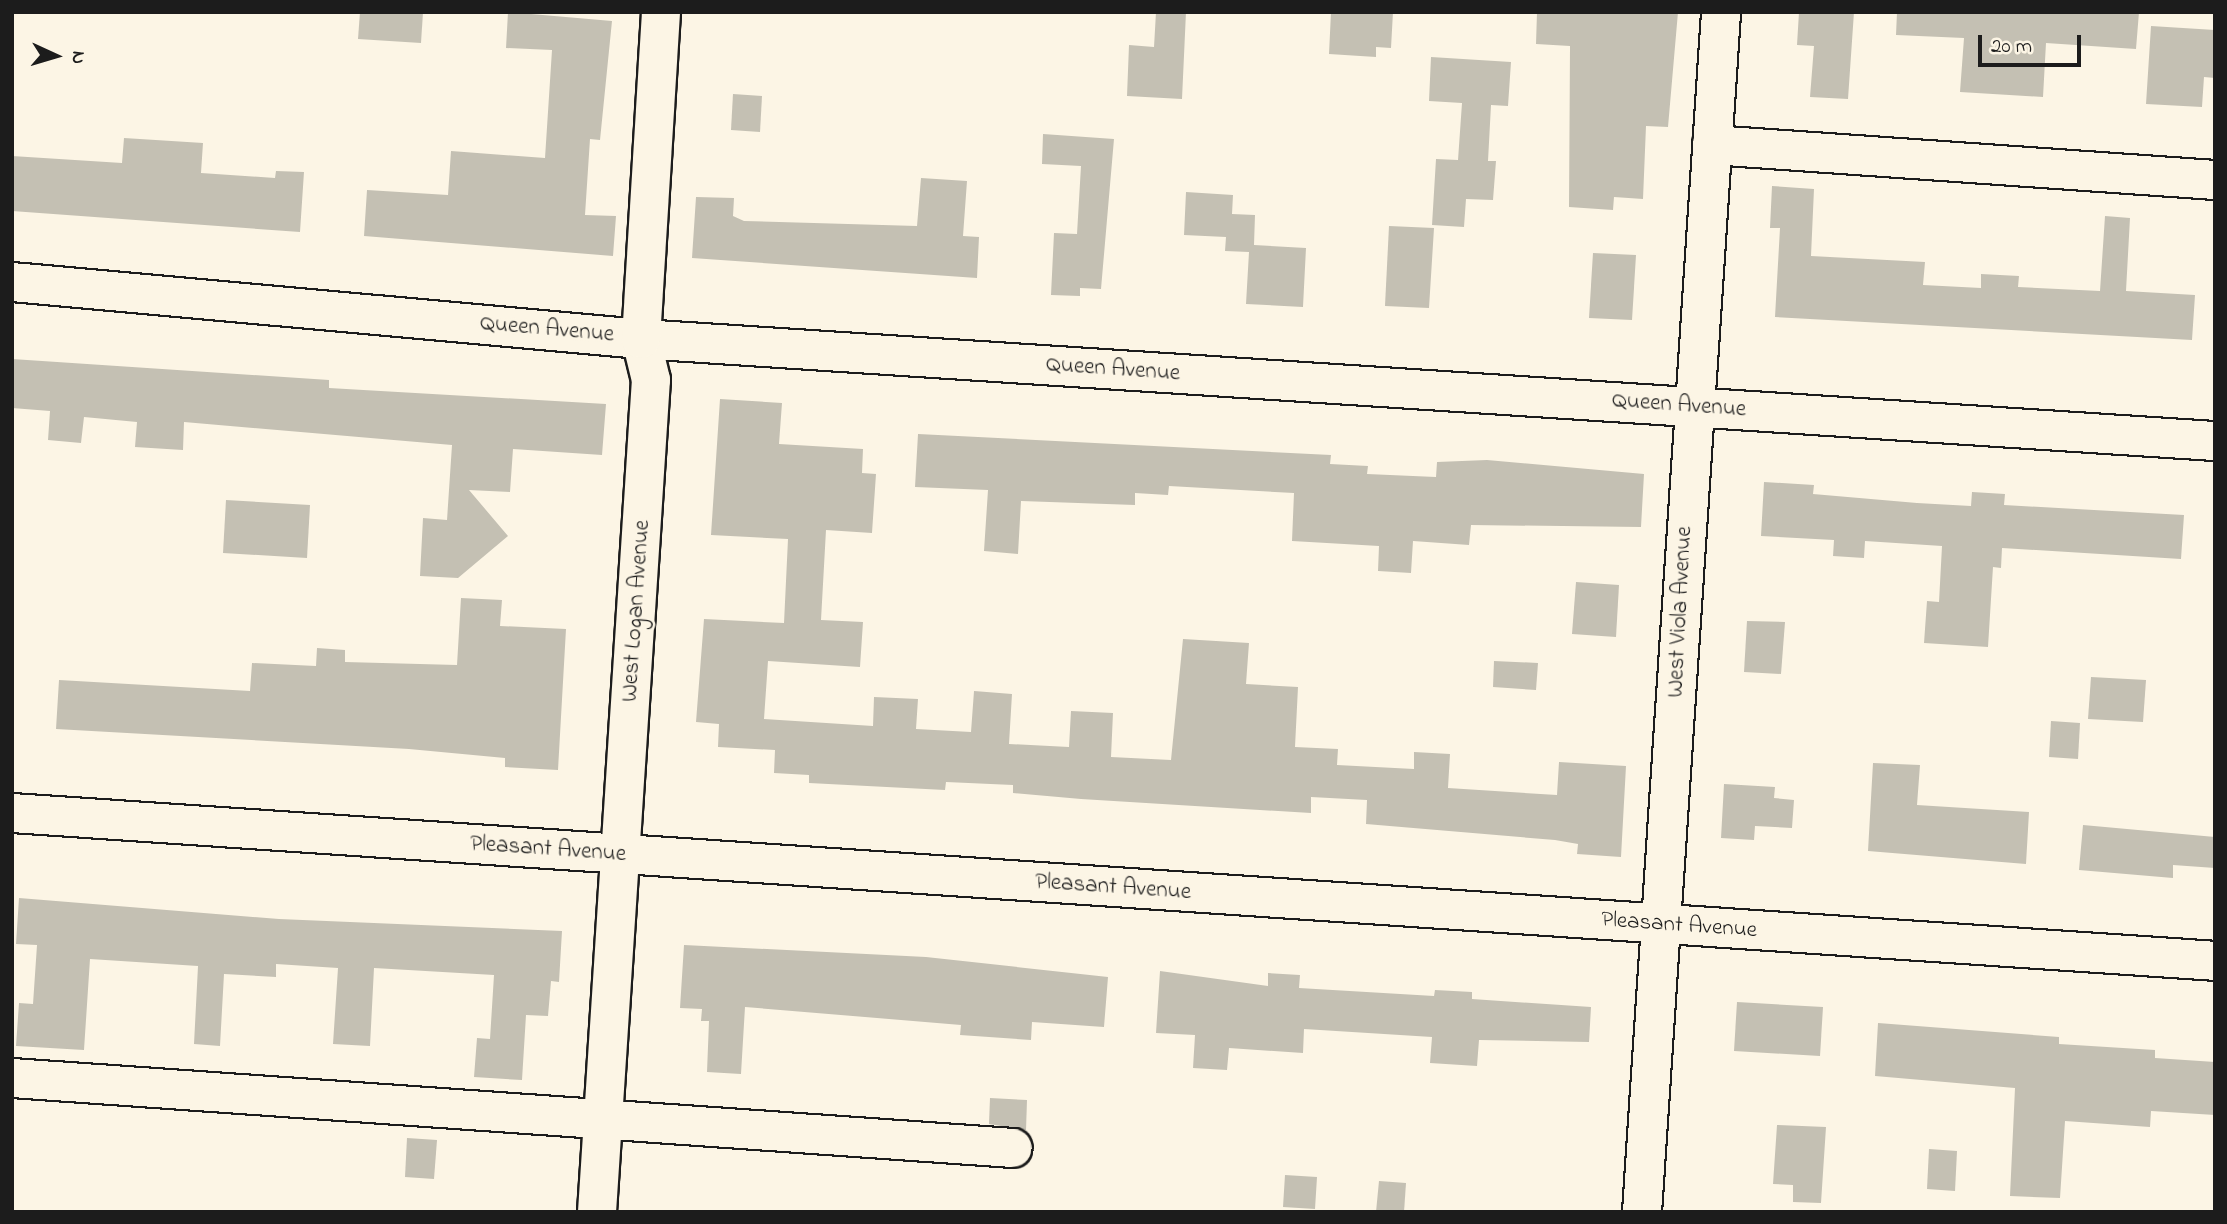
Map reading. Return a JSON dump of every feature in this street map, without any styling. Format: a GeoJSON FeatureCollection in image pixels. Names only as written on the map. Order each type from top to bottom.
{"type":"FeatureCollection","features":[{"type":"Feature","properties":{"kind":"street","name":"West Logan Avenue"},"geometry":{"type":"LineString","coordinates":[[597,1212],[651,380],[640,339],[661,12]]}},
{"type":"Feature","properties":{"kind":"street","name":"West Viola Avenue"},"geometry":{"type":"LineString","coordinates":[[1642,1212],[1721,12]]}},
{"type":"Feature","properties":{"kind":"street"},"geometry":{"type":"LineString","coordinates":[[1712,145],[2215,180]]}},
{"type":"Feature","properties":{"kind":"street","name":"Queen Avenue"},"geometry":{"type":"LineString","coordinates":[[12,282],[640,339],[2215,441]]}},
{"type":"Feature","properties":{"kind":"street","name":"Pleasant Avenue"},"geometry":{"type":"LineString","coordinates":[[12,813],[2215,961]]}},
{"type":"Feature","properties":{"kind":"street"},"geometry":{"type":"LineString","coordinates":[[12,1078],[603,1122],[1013,1148]]}},
{"type":"Feature","properties":{"kind":"building"},"geometry":{"type":"Polygon","coordinates":[[[360,12],[423,12],[421,43],[358,39],[360,12]]]}},
{"type":"Feature","properties":{"kind":"building"},"geometry":{"type":"Polygon","coordinates":[[[508,12],[612,21],[600,140],[590,139],[585,215],[616,216],[613,256],[364,236],[367,190],[448,195],[451,151],[545,158],[552,50],[506,48],[508,12]]]}},
{"type":"Feature","properties":{"kind":"building"},"geometry":{"type":"Polygon","coordinates":[[[1156,12],[1186,12],[1182,99],[1127,96],[1129,45],[1154,47],[1156,12]]]}},
{"type":"Feature","properties":{"kind":"building"},"geometry":{"type":"Polygon","coordinates":[[[1331,12],[1393,12],[1391,48],[1376,47],[1376,57],[1329,54],[1331,12]]]}},
{"type":"Feature","properties":{"kind":"building"},"geometry":{"type":"Polygon","coordinates":[[[1537,12],[1678,12],[1668,127],[1646,126],[1643,199],[1614,197],[1613,210],[1569,207],[1570,46],[1536,44],[1537,12]]]}},
{"type":"Feature","properties":{"kind":"building"},"geometry":{"type":"Polygon","coordinates":[[[1799,12],[1854,12],[1848,99],[1810,97],[1814,46],[1797,45],[1799,12]]]}},
{"type":"Feature","properties":{"kind":"building"},"geometry":{"type":"Polygon","coordinates":[[[1897,12],[2139,12],[2136,49],[2046,43],[2043,97],[1960,92],[1964,38],[1896,35],[1897,12]]]}},
{"type":"Feature","properties":{"kind":"building"},"geometry":{"type":"Polygon","coordinates":[[[2151,26],[2215,30],[2215,78],[2204,77],[2202,107],[2146,104],[2151,26]]]}},
{"type":"Feature","properties":{"kind":"building"},"geometry":{"type":"Polygon","coordinates":[[[1431,57],[1511,62],[1508,106],[1491,105],[1488,161],[1496,161],[1493,200],[1466,199],[1464,227],[1432,225],[1436,159],[1458,160],[1462,103],[1429,101],[1431,57]]]}},
{"type":"Feature","properties":{"kind":"building"},"geometry":{"type":"Polygon","coordinates":[[[733,94],[762,96],[760,132],[731,130],[733,94]]]}},
{"type":"Feature","properties":{"kind":"building"},"geometry":{"type":"Polygon","coordinates":[[[1043,134],[1114,139],[1101,289],[1080,288],[1080,296],[1051,295],[1054,233],[1077,234],[1081,166],[1042,164],[1043,134]]]}},
{"type":"Feature","properties":{"kind":"building"},"geometry":{"type":"Polygon","coordinates":[[[124,138],[203,143],[201,173],[275,178],[276,171],[304,172],[300,232],[12,211],[12,156],[122,163],[124,138]]]}},
{"type":"Feature","properties":{"kind":"building"},"geometry":{"type":"Polygon","coordinates":[[[921,178],[967,181],[963,236],[979,237],[977,278],[692,258],[696,197],[734,198],[733,216],[744,221],[917,226],[921,178]]]}},
{"type":"Feature","properties":{"kind":"building"},"geometry":{"type":"Polygon","coordinates":[[[1772,186],[1814,189],[1811,256],[1925,262],[1923,285],[1981,288],[1981,274],[2019,276],[2018,287],[2100,291],[2105,216],[2130,218],[2126,291],[2195,295],[2192,340],[1775,317],[1780,228],[1770,228],[1772,186]]]}},
{"type":"Feature","properties":{"kind":"building"},"geometry":{"type":"Polygon","coordinates":[[[1186,192],[1233,195],[1232,214],[1255,215],[1254,245],[1306,248],[1303,307],[1246,304],[1249,252],[1225,251],[1226,237],[1184,235],[1186,192]]]}},
{"type":"Feature","properties":{"kind":"building"},"geometry":{"type":"Polygon","coordinates":[[[1389,226],[1434,228],[1429,308],[1385,306],[1389,226]]]}},
{"type":"Feature","properties":{"kind":"building"},"geometry":{"type":"Polygon","coordinates":[[[1593,253],[1636,255],[1632,320],[1589,318],[1593,253]]]}},
{"type":"Feature","properties":{"kind":"building"},"geometry":{"type":"Polygon","coordinates":[[[12,359],[329,380],[329,388],[606,404],[602,455],[513,449],[510,492],[469,490],[508,536],[458,578],[420,576],[423,518],[447,520],[452,445],[184,422],[183,450],[135,447],[137,422],[84,417],[81,443],[48,440],[50,411],[12,408],[12,359]]]}},
{"type":"Feature","properties":{"kind":"building"},"geometry":{"type":"Polygon","coordinates":[[[720,399],[782,403],[779,444],[863,449],[862,473],[876,474],[872,533],[826,530],[821,620],[863,622],[860,667],[768,661],[764,719],[873,726],[874,697],[918,699],[916,729],[971,732],[974,691],[1012,694],[1009,744],[1069,747],[1071,711],[1113,713],[1111,757],[1171,760],[1183,639],[1249,643],[1246,684],[1298,687],[1295,747],[1338,749],[1337,765],[1414,769],[1414,752],[1450,754],[1448,788],[1557,795],[1559,762],[1626,766],[1621,857],[1577,854],[1578,844],[1555,840],[1366,824],[1367,800],[1311,797],[1311,813],[1013,793],[1013,785],[946,782],[945,790],[809,783],[809,775],[774,773],[775,750],[718,747],[719,724],[696,722],[704,619],[784,623],[788,539],[711,535],[720,399]]]}},
{"type":"Feature","properties":{"kind":"building"},"geometry":{"type":"Polygon","coordinates":[[[918,434],[1331,455],[1330,464],[1368,466],[1367,474],[1436,477],[1437,462],[1487,460],[1644,474],[1641,527],[1471,525],[1469,545],[1413,541],[1411,573],[1378,571],[1379,546],[1292,541],[1294,493],[1169,486],[1168,495],[1135,493],[1135,505],[1021,501],[1018,554],[984,551],[988,490],[915,487],[918,434]]]}},
{"type":"Feature","properties":{"kind":"building"},"geometry":{"type":"Polygon","coordinates":[[[1764,482],[1814,485],[1813,494],[1917,503],[1971,506],[1972,492],[2005,494],[2004,505],[2184,515],[2181,559],[2002,548],[2001,568],[1993,567],[1988,647],[1924,643],[1927,601],[1939,602],[1942,546],[1865,541],[1864,558],[1833,556],[1834,540],[1761,536],[1764,482]]]}},
{"type":"Feature","properties":{"kind":"building"},"geometry":{"type":"Polygon","coordinates":[[[226,500],[310,505],[307,558],[223,553],[226,500]]]}},
{"type":"Feature","properties":{"kind":"building"},"geometry":{"type":"Polygon","coordinates":[[[1576,582],[1619,585],[1616,637],[1572,634],[1576,582]]]}},
{"type":"Feature","properties":{"kind":"building"},"geometry":{"type":"Polygon","coordinates":[[[461,598],[502,600],[500,626],[566,629],[558,770],[505,767],[505,758],[409,749],[56,729],[59,680],[250,691],[252,663],[316,666],[317,648],[345,650],[345,662],[457,665],[461,598]]]}},
{"type":"Feature","properties":{"kind":"building"},"geometry":{"type":"Polygon","coordinates":[[[1747,621],[1785,622],[1781,674],[1744,672],[1747,621]]]}},
{"type":"Feature","properties":{"kind":"building"},"geometry":{"type":"Polygon","coordinates":[[[1494,661],[1538,663],[1536,690],[1493,687],[1494,661]]]}},
{"type":"Feature","properties":{"kind":"building"},"geometry":{"type":"Polygon","coordinates":[[[2091,677],[2146,680],[2143,722],[2088,719],[2091,677]]]}},
{"type":"Feature","properties":{"kind":"building"},"geometry":{"type":"Polygon","coordinates":[[[2051,721],[2080,723],[2078,759],[2049,757],[2051,721]]]}},
{"type":"Feature","properties":{"kind":"building"},"geometry":{"type":"Polygon","coordinates":[[[1873,763],[1920,765],[1917,805],[2029,812],[2026,864],[1868,851],[1873,763]]]}},
{"type":"Feature","properties":{"kind":"building"},"geometry":{"type":"Polygon","coordinates":[[[1724,784],[1775,787],[1774,798],[1794,800],[1792,828],[1755,826],[1754,840],[1721,838],[1724,784]]]}},
{"type":"Feature","properties":{"kind":"building"},"geometry":{"type":"Polygon","coordinates":[[[2083,825],[2215,837],[2215,868],[2173,865],[2173,878],[2079,870],[2083,825]]]}},
{"type":"Feature","properties":{"kind":"building"},"geometry":{"type":"Polygon","coordinates":[[[19,898],[279,919],[562,931],[559,982],[551,981],[548,1016],[526,1015],[522,1080],[474,1077],[477,1038],[490,1039],[494,975],[374,968],[370,1046],[333,1044],[338,968],[276,964],[276,977],[224,974],[220,1046],[194,1044],[198,966],[90,959],[84,1050],[16,1046],[19,1003],[33,1004],[37,945],[16,944],[19,898]]]}},
{"type":"Feature","properties":{"kind":"building"},"geometry":{"type":"Polygon","coordinates":[[[684,945],[926,957],[1108,977],[1104,1027],[1032,1022],[1031,1040],[960,1035],[961,1025],[745,1007],[741,1074],[707,1072],[709,1021],[701,1021],[702,1009],[680,1008],[684,945]]]}},
{"type":"Feature","properties":{"kind":"building"},"geometry":{"type":"Polygon","coordinates":[[[1160,971],[1268,986],[1268,973],[1300,975],[1299,988],[1434,996],[1435,990],[1472,992],[1472,999],[1591,1007],[1589,1042],[1479,1040],[1477,1066],[1430,1063],[1432,1037],[1304,1029],[1303,1053],[1229,1048],[1227,1070],[1193,1068],[1195,1035],[1156,1033],[1160,971]]]}},
{"type":"Feature","properties":{"kind":"building"},"geometry":{"type":"Polygon","coordinates":[[[1737,1002],[1823,1007],[1820,1056],[1734,1051],[1737,1002]]]}},
{"type":"Feature","properties":{"kind":"building"},"geometry":{"type":"Polygon","coordinates":[[[1878,1023],[2059,1037],[2059,1044],[2155,1050],[2155,1058],[2215,1062],[2215,1115],[2151,1111],[2150,1127],[2065,1121],[2060,1198],[2010,1196],[2015,1088],[1875,1076],[1878,1023]]]}},
{"type":"Feature","properties":{"kind":"building"},"geometry":{"type":"Polygon","coordinates":[[[990,1098],[1027,1100],[1026,1130],[989,1124],[990,1098]]]}},
{"type":"Feature","properties":{"kind":"building"},"geometry":{"type":"Polygon","coordinates":[[[1777,1125],[1826,1127],[1821,1203],[1793,1202],[1793,1185],[1773,1184],[1777,1125]]]}},
{"type":"Feature","properties":{"kind":"building"},"geometry":{"type":"Polygon","coordinates":[[[407,1138],[437,1140],[434,1179],[405,1177],[407,1138]]]}},
{"type":"Feature","properties":{"kind":"building"},"geometry":{"type":"Polygon","coordinates":[[[1929,1149],[1957,1151],[1955,1191],[1927,1189],[1929,1149]]]}},
{"type":"Feature","properties":{"kind":"building"},"geometry":{"type":"Polygon","coordinates":[[[1285,1175],[1317,1177],[1315,1209],[1283,1207],[1285,1175]]]}},
{"type":"Feature","properties":{"kind":"building"},"geometry":{"type":"Polygon","coordinates":[[[1379,1181],[1406,1183],[1404,1212],[1376,1212],[1379,1181]]]}}]}
